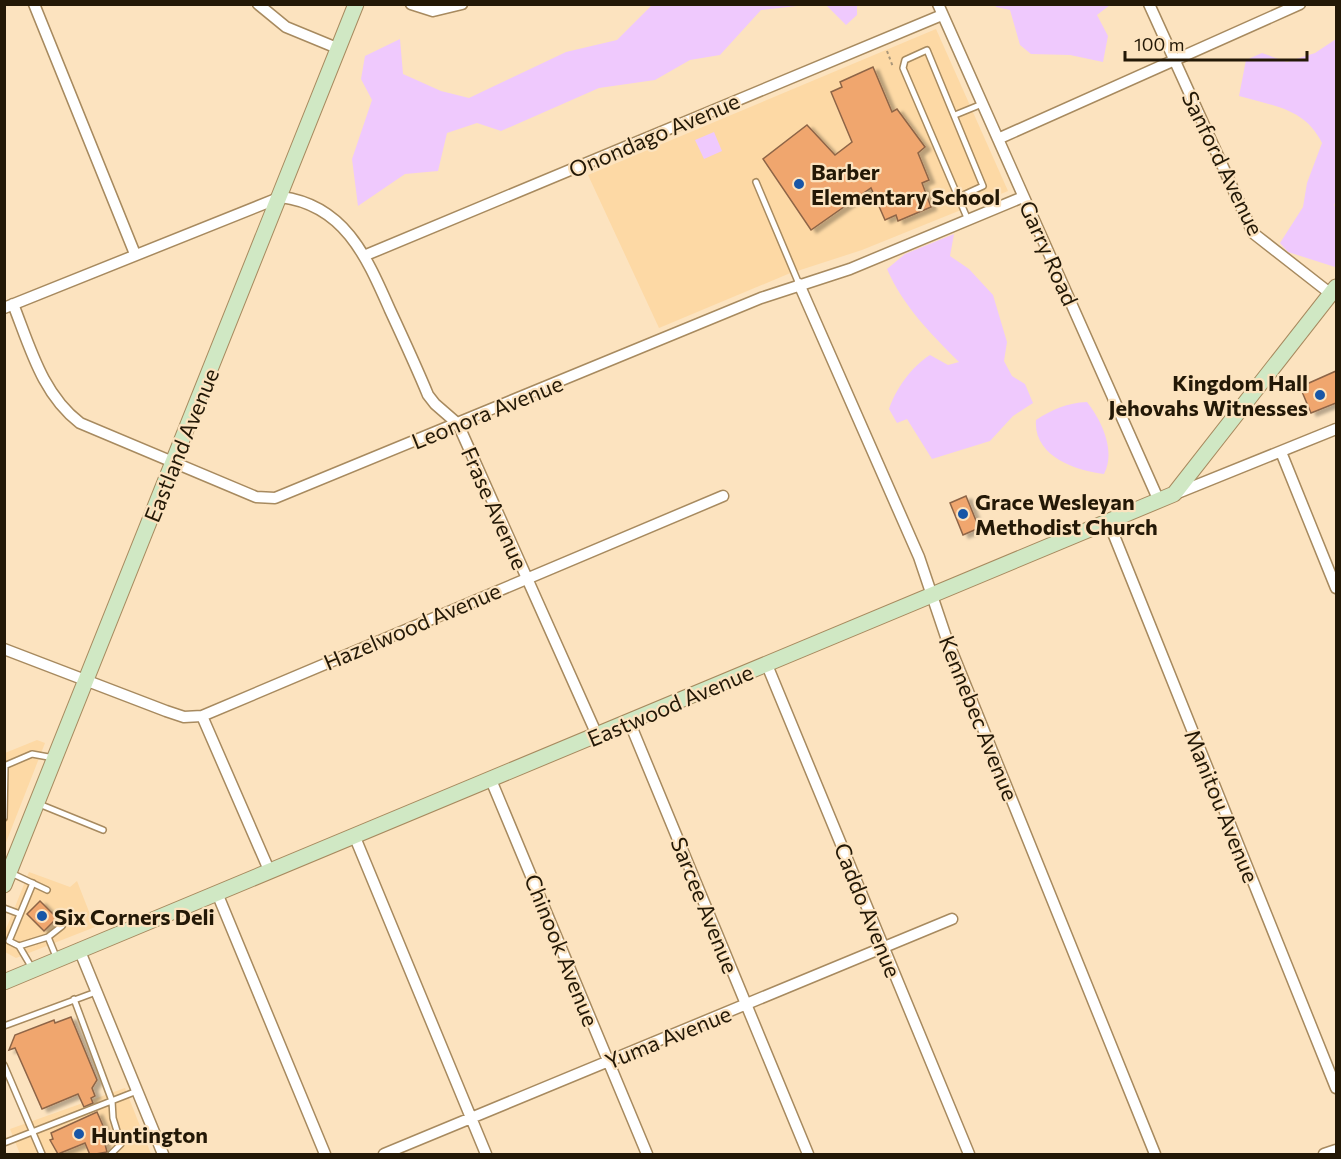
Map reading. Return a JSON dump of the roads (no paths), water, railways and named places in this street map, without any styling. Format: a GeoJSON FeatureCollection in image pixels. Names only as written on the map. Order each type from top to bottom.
{"type":"FeatureCollection","features":[{"type":"Feature","properties":{"kind":"street"},"geometry":{"type":"LineString","coordinates":[[34,4],[135,254]]}},
{"type":"Feature","properties":{"kind":"street"},"geometry":{"type":"LineString","coordinates":[[258,4],[286,27],[337,48]]}},
{"type":"Feature","properties":{"kind":"street","name":"Eastland Avenue"},"geometry":{"type":"LineString","coordinates":[[8,872],[281,197],[356,4]]}},
{"type":"Feature","properties":{"kind":"street"},"geometry":{"type":"LineString","coordinates":[[411,4],[443,11],[462,4]]}},
{"type":"Feature","properties":{"kind":"street","name":"Sanford Avenue"},"geometry":{"type":"LineString","coordinates":[[1149,4],[1252,233],[1334,290]]}},
{"type":"Feature","properties":{"kind":"street"},"geometry":{"type":"LineString","coordinates":[[1000,138],[1300,4]]}},
{"type":"Feature","properties":{"kind":"street","name":"Garry Road"},"geometry":{"type":"LineString","coordinates":[[940,10],[1000,138],[1023,197],[1159,501]]}},
{"type":"Feature","properties":{"kind":"street","name":"Onondago Avenue"},"geometry":{"type":"LineString","coordinates":[[366,255],[940,10]]}},
{"type":"Feature","properties":{"kind":"street"},"geometry":{"type":"LineString","coordinates":[[9,306],[281,197]]}},
{"type":"Feature","properties":{"kind":"street","name":"Frase Avenue"},"geometry":{"type":"LineString","coordinates":[[281,197],[296,199],[318,207],[343,227],[366,255],[428,394],[435,404],[458,424],[597,735]]}},
{"type":"Feature","properties":{"kind":"street","name":"Leonora Avenue"},"geometry":{"type":"LineString","coordinates":[[9,306],[46,386],[70,416],[100,434],[256,496],[276,498],[799,284],[850,269],[1023,197]]}},
{"type":"Feature","properties":{"kind":"street","name":"Kennebec Avenue"},"geometry":{"type":"LineString","coordinates":[[799,284],[919,557],[946,637],[1155,1155]]}},
{"type":"Feature","properties":{"kind":"street"},"geometry":{"type":"LineString","coordinates":[[1174,494],[1334,290]]}},
{"type":"Feature","properties":{"kind":"street","name":"Eastwood Avenue"},"geometry":{"type":"LineString","coordinates":[[4,982],[268,870],[491,780],[1174,494],[1336,429]]}},
{"type":"Feature","properties":{"kind":"street"},"geometry":{"type":"LineString","coordinates":[[1281,452],[1336,588]]}},
{"type":"Feature","properties":{"kind":"street","name":"Hazelwood Avenue"},"geometry":{"type":"LineString","coordinates":[[202,716],[526,577],[723,496]]}},
{"type":"Feature","properties":{"kind":"street","name":"Manitou Avenue"},"geometry":{"type":"LineString","coordinates":[[1109,523],[1336,1088]]}},
{"type":"Feature","properties":{"kind":"street"},"geometry":{"type":"LineString","coordinates":[[4,649],[184,717],[202,716],[268,870]]}},
{"type":"Feature","properties":{"kind":"street","name":"Caddo Avenue"},"geometry":{"type":"LineString","coordinates":[[768,665],[969,1155]]}},
{"type":"Feature","properties":{"kind":"street","name":"Sarcee Avenue"},"geometry":{"type":"LineString","coordinates":[[629,722],[808,1155]]}},
{"type":"Feature","properties":{"kind":"street","name":"Chinook Avenue"},"geometry":{"type":"LineString","coordinates":[[491,780],[646,1155]]}},
{"type":"Feature","properties":{"kind":"street"},"geometry":{"type":"LineString","coordinates":[[354,835],[486,1155]]}},
{"type":"Feature","properties":{"kind":"street"},"geometry":{"type":"LineString","coordinates":[[217,893],[325,1155]]}},
{"type":"Feature","properties":{"kind":"street","name":"Yuma Avenue"},"geometry":{"type":"LineString","coordinates":[[384,1155],[952,919]]}},
{"type":"Feature","properties":{"kind":"street"},"geometry":{"type":"LineString","coordinates":[[79,950],[164,1155]]}},
{"type":"Feature","properties":{"kind":"street"},"geometry":{"type":"LineString","coordinates":[[1324,1155],[1336,1150]]}},
{"type":"Feature","properties":{"kind":"lane"},"geometry":{"type":"LineString","coordinates":[[958,197],[983,186],[927,50],[905,60],[903,68],[958,197],[968,220]]}},
{"type":"Feature","properties":{"kind":"lane"},"geometry":{"type":"LineString","coordinates":[[955,115],[983,103]]}},
{"type":"Feature","properties":{"kind":"lane"},"geometry":{"type":"LineString","coordinates":[[756,182],[799,284]]}},
{"type":"Feature","properties":{"kind":"lane"},"geometry":{"type":"LineString","coordinates":[[5,818],[5,766],[32,754],[55,758]]}},
{"type":"Feature","properties":{"kind":"lane"},"geometry":{"type":"LineString","coordinates":[[37,803],[103,830]]}},
{"type":"Feature","properties":{"kind":"lane"},"geometry":{"type":"LineString","coordinates":[[8,872],[47,890]]}},
{"type":"Feature","properties":{"kind":"lane"},"geometry":{"type":"LineString","coordinates":[[32,969],[20,946],[7,940],[33,883]]}},
{"type":"Feature","properties":{"kind":"lane"},"geometry":{"type":"LineString","coordinates":[[4,908],[20,914]]}},
{"type":"Feature","properties":{"kind":"lane"},"geometry":{"type":"LineString","coordinates":[[20,946],[48,937],[62,926]]}},
{"type":"Feature","properties":{"kind":"lane"},"geometry":{"type":"LineString","coordinates":[[48,937],[57,959]]}},
{"type":"Feature","properties":{"kind":"lane"},"geometry":{"type":"LineString","coordinates":[[4,1026],[96,992]]}},
{"type":"Feature","properties":{"kind":"lane"},"geometry":{"type":"LineString","coordinates":[[74,999],[112,1101],[113,1118],[121,1144],[111,1155]]}},
{"type":"Feature","properties":{"kind":"lane"},"geometry":{"type":"LineString","coordinates":[[4,1065],[42,1155]]}},
{"type":"Feature","properties":{"kind":"lane"},"geometry":{"type":"LineString","coordinates":[[4,1143],[137,1091]]}},
{"type":"Feature","properties":{"kind":"place","name":"Barber Elementary School"},"geometry":{"type":"Point","coordinates":[799,184]}},
{"type":"Feature","properties":{"kind":"place","name":"Kingdom Hall Jehovahs Witnesses"},"geometry":{"type":"Point","coordinates":[1320,395]}},
{"type":"Feature","properties":{"kind":"place","name":"Grace Wesleyan Methodist Church"},"geometry":{"type":"Point","coordinates":[963,514]}},
{"type":"Feature","properties":{"kind":"place","name":"Six Corners Deli"},"geometry":{"type":"Point","coordinates":[42,916]}},
{"type":"Feature","properties":{"kind":"place","name":"Huntington"},"geometry":{"type":"Point","coordinates":[79,1134]}}]}
